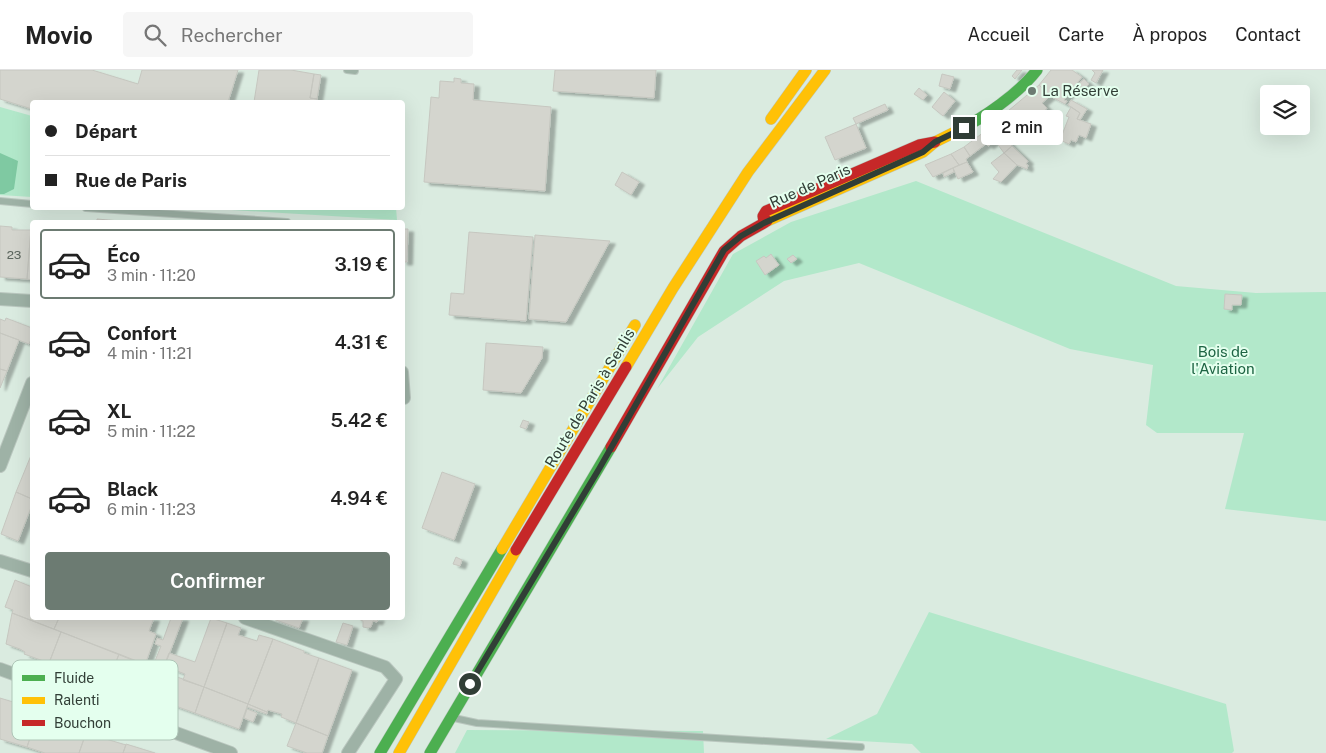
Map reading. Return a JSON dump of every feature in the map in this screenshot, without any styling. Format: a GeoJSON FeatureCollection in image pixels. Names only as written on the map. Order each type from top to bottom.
{"type":"FeatureCollection","features":[{"type":"Feature","properties":{"kind":"main road"},"geometry":{"type":"LineString","coordinates":[[765,127],[806,70]]}},
{"type":"Feature","properties":{"kind":"main road","name":"Route de Paris à Senlis"},"geometry":{"type":"LineString","coordinates":[[399,753],[524,536],[678,281],[748,172],[824,70]]}},
{"type":"Feature","properties":{"kind":"main road","name":"Rue de Paris"},"geometry":{"type":"LineString","coordinates":[[451,717],[599,469],[724,250],[741,236],[764,223],[762,216],[766,211],[919,145],[935,142],[979,120],[1030,79],[1038,70]]}},
{"type":"Feature","properties":{"kind":"main road","name":"Route de Paris à Senlis"},"geometry":{"type":"LineString","coordinates":[[380,753],[639,317]]}},
{"type":"Feature","properties":{"kind":"main road"},"geometry":{"type":"LineString","coordinates":[[430,753],[451,717]]}},
{"type":"Feature","properties":{"kind":"street"},"geometry":{"type":"LineString","coordinates":[[0,299],[30,301]]}},
{"type":"Feature","properties":{"kind":"street"},"geometry":{"type":"LineString","coordinates":[[0,466],[30,388]]}},
{"type":"Feature","properties":{"kind":"street"},"geometry":{"type":"LineString","coordinates":[[0,562],[30,570]]}},
{"type":"Feature","properties":{"kind":"street"},"geometry":{"type":"LineString","coordinates":[[251,620],[385,667],[396,679],[348,753]]}},
{"type":"Feature","properties":{"kind":"street"},"geometry":{"type":"LineString","coordinates":[[0,669],[12,673]]}},
{"type":"Feature","properties":{"kind":"street"},"geometry":{"type":"LineString","coordinates":[[178,734],[231,753]]}},
{"type":"Feature","properties":{"kind":"lane"},"geometry":{"type":"LineString","coordinates":[[347,70],[356,71]]}},
{"type":"Feature","properties":{"kind":"lane"},"geometry":{"type":"LineString","coordinates":[[0,201],[30,204]]}},
{"type":"Feature","properties":{"kind":"lane"},"geometry":{"type":"LineString","coordinates":[[115,210],[258,220]]}},
{"type":"Feature","properties":{"kind":"lane"},"geometry":{"type":"LineString","coordinates":[[451,717],[477,723],[861,747]]}},
{"type":"Feature","properties":{"kind":"green space"},"geometry":{"type":"Polygon","coordinates":[[[0,107],[30,115],[30,197],[0,195],[0,107]]]}},
{"type":"Feature","properties":{"kind":"green space","name":"Bois de l'Aviation"},"geometry":{"type":"Polygon","coordinates":[[[916,181],[1176,286],[1256,293],[1326,292],[1326,521],[1225,509],[1244,433],[1157,433],[1146,425],[1153,365],[1070,349],[859,263],[784,281],[698,337],[657,389],[733,254],[791,222],[916,181]]]}},
{"type":"Feature","properties":{"kind":"green space"},"geometry":{"type":"Polygon","coordinates":[[[232,210],[396,210],[397,220],[232,210]]]}},
{"type":"Feature","properties":{"kind":"green space"},"geometry":{"type":"Polygon","coordinates":[[[929,612],[1226,704],[1234,751],[1232,753],[921,753],[912,744],[826,739],[877,714],[929,612]]]}},
{"type":"Feature","properties":{"kind":"green space"},"geometry":{"type":"Polygon","coordinates":[[[467,730],[703,731],[704,753],[455,753],[467,730]]]}},
{"type":"Feature","properties":{"kind":"shaded area"},"geometry":{"type":"Polygon","coordinates":[[[0,153],[18,161],[14,189],[4,194],[0,194],[0,153]]]}},
{"type":"Feature","properties":{"kind":"building"},"geometry":{"type":"Polygon","coordinates":[[[0,70],[92,70],[138,84],[142,70],[238,70],[229,100],[30,100],[30,108],[0,99],[0,70]]]}},
{"type":"Feature","properties":{"kind":"building"},"geometry":{"type":"Polygon","coordinates":[[[259,70],[291,70],[314,74],[310,98],[317,100],[254,100],[259,70]]]}},
{"type":"Feature","properties":{"kind":"building"},"geometry":{"type":"Polygon","coordinates":[[[555,70],[656,70],[654,98],[553,91],[555,70]]]}},
{"type":"Feature","properties":{"kind":"building"},"geometry":{"type":"Polygon","coordinates":[[[1017,70],[1022,70],[1015,79],[1012,76],[1017,70]]]}},
{"type":"Feature","properties":{"kind":"building"},"geometry":{"type":"Polygon","coordinates":[[[1051,70],[1072,70],[1082,77],[1064,100],[1067,101],[1065,104],[1050,96],[1039,85],[1051,70]]]}},
{"type":"Feature","properties":{"kind":"building"},"geometry":{"type":"Polygon","coordinates":[[[1092,70],[1103,70],[1096,83],[1091,80],[1095,73],[1092,70]]]}},
{"type":"Feature","properties":{"kind":"building"},"geometry":{"type":"Polygon","coordinates":[[[314,74],[321,75],[317,99],[310,98],[314,74]]]}},
{"type":"Feature","properties":{"kind":"building"},"geometry":{"type":"Polygon","coordinates":[[[942,74],[954,77],[950,89],[939,86],[942,74]]]}},
{"type":"Feature","properties":{"kind":"building"},"geometry":{"type":"Polygon","coordinates":[[[454,78],[461,79],[461,83],[474,84],[473,100],[551,107],[545,191],[424,182],[431,97],[439,98],[440,81],[454,82],[454,78]]]}},
{"type":"Feature","properties":{"kind":"building"},"geometry":{"type":"Polygon","coordinates":[[[1084,79],[1089,84],[1081,92],[1076,86],[1084,79]]]}},
{"type":"Feature","properties":{"kind":"building"},"geometry":{"type":"Polygon","coordinates":[[[1039,85],[1050,96],[1042,103],[1047,108],[1043,113],[1033,111],[1026,118],[1043,129],[1041,131],[1022,122],[1008,111],[1039,85]]]}},
{"type":"Feature","properties":{"kind":"building"},"geometry":{"type":"Polygon","coordinates":[[[919,88],[927,95],[923,100],[914,94],[919,88]]]}},
{"type":"Feature","properties":{"kind":"building"},"geometry":{"type":"Polygon","coordinates":[[[944,92],[955,101],[943,116],[932,107],[944,92]]]}},
{"type":"Feature","properties":{"kind":"building"},"geometry":{"type":"Polygon","coordinates":[[[1071,100],[1087,109],[1080,120],[1077,119],[1080,113],[1068,105],[1071,100]]]}},
{"type":"Feature","properties":{"kind":"building"},"geometry":{"type":"Polygon","coordinates":[[[885,104],[888,110],[856,124],[853,118],[885,104]]]}},
{"type":"Feature","properties":{"kind":"building"},"geometry":{"type":"Polygon","coordinates":[[[1071,107],[1080,113],[1077,119],[1091,124],[1086,138],[1079,135],[1076,142],[1071,140],[1069,144],[1060,140],[1069,117],[1066,116],[1071,107]]]}},
{"type":"Feature","properties":{"kind":"building"},"geometry":{"type":"Polygon","coordinates":[[[1008,111],[1016,118],[1005,128],[1008,131],[1003,135],[1000,132],[993,138],[988,129],[1008,111]]]}},
{"type":"Feature","properties":{"kind":"building"},"geometry":{"type":"Polygon","coordinates":[[[1022,122],[1032,127],[1025,136],[1016,129],[1022,122]]]}},
{"type":"Feature","properties":{"kind":"building"},"geometry":{"type":"Polygon","coordinates":[[[856,124],[866,148],[835,160],[825,137],[856,124]]]}},
{"type":"Feature","properties":{"kind":"building"},"geometry":{"type":"Polygon","coordinates":[[[988,129],[995,141],[988,146],[986,144],[970,156],[964,147],[988,129]]]}},
{"type":"Feature","properties":{"kind":"building"},"geometry":{"type":"Polygon","coordinates":[[[1000,132],[1012,146],[1004,153],[993,138],[1000,132]]]}},
{"type":"Feature","properties":{"kind":"building"},"geometry":{"type":"Polygon","coordinates":[[[1012,146],[1028,161],[1026,164],[1028,165],[1027,169],[1017,165],[1004,153],[1012,146]]]}},
{"type":"Feature","properties":{"kind":"building"},"geometry":{"type":"Polygon","coordinates":[[[964,147],[970,156],[966,159],[967,162],[959,165],[951,154],[964,147]]]}},
{"type":"Feature","properties":{"kind":"building"},"geometry":{"type":"Polygon","coordinates":[[[1004,153],[1017,165],[1001,182],[993,179],[999,172],[991,163],[1004,153]]]}},
{"type":"Feature","properties":{"kind":"building"},"geometry":{"type":"Polygon","coordinates":[[[951,154],[959,165],[933,177],[925,165],[951,154]]]}},
{"type":"Feature","properties":{"kind":"building"},"geometry":{"type":"Polygon","coordinates":[[[967,162],[973,172],[958,179],[953,168],[967,162]]]}},
{"type":"Feature","properties":{"kind":"building"},"geometry":{"type":"Polygon","coordinates":[[[953,168],[954,172],[944,177],[943,173],[953,168]]]}},
{"type":"Feature","properties":{"kind":"building"},"geometry":{"type":"Polygon","coordinates":[[[622,172],[639,182],[631,195],[615,185],[622,172]]]}},
{"type":"Feature","properties":{"kind":"building"},"geometry":{"type":"Polygon","coordinates":[[[0,226],[12,227],[12,230],[30,230],[27,279],[0,277],[0,226]]]}},
{"type":"Feature","properties":{"kind":"building"},"geometry":{"type":"Polygon","coordinates":[[[405,229],[408,229],[407,262],[405,262],[405,229]]]}},
{"type":"Feature","properties":{"kind":"building"},"geometry":{"type":"Polygon","coordinates":[[[469,232],[533,237],[526,321],[449,315],[451,293],[464,294],[469,232]]]}},
{"type":"Feature","properties":{"kind":"building"},"geometry":{"type":"Polygon","coordinates":[[[535,235],[610,241],[566,322],[529,319],[535,235]]]}},
{"type":"Feature","properties":{"kind":"building"},"geometry":{"type":"Polygon","coordinates":[[[30,241],[30,280],[27,279],[30,241]]]}},
{"type":"Feature","properties":{"kind":"building"},"geometry":{"type":"Polygon","coordinates":[[[771,254],[779,265],[765,275],[756,261],[764,256],[766,258],[771,254]]]}},
{"type":"Feature","properties":{"kind":"building"},"geometry":{"type":"Polygon","coordinates":[[[793,255],[797,259],[791,263],[787,259],[793,255]]]}},
{"type":"Feature","properties":{"kind":"building"},"geometry":{"type":"Polygon","coordinates":[[[1225,294],[1242,295],[1241,305],[1232,305],[1232,310],[1224,309],[1225,294]]]}},
{"type":"Feature","properties":{"kind":"building"},"geometry":{"type":"Polygon","coordinates":[[[6,318],[30,327],[29,344],[0,333],[0,319],[5,321],[6,318]]]}},
{"type":"Feature","properties":{"kind":"building"},"geometry":{"type":"Polygon","coordinates":[[[0,333],[19,340],[7,371],[0,369],[0,333]]]}},
{"type":"Feature","properties":{"kind":"building"},"geometry":{"type":"Polygon","coordinates":[[[486,343],[543,347],[542,358],[521,393],[483,390],[486,343]]]}},
{"type":"Feature","properties":{"kind":"building"},"geometry":{"type":"Polygon","coordinates":[[[0,369],[7,371],[0,388],[0,369]]]}},
{"type":"Feature","properties":{"kind":"building"},"geometry":{"type":"Polygon","coordinates":[[[523,420],[529,422],[526,429],[520,427],[523,420]]]}},
{"type":"Feature","properties":{"kind":"building"},"geometry":{"type":"Polygon","coordinates":[[[30,458],[30,498],[16,492],[30,458]]]}},
{"type":"Feature","properties":{"kind":"building"},"geometry":{"type":"Polygon","coordinates":[[[442,472],[475,484],[454,540],[422,528],[442,472]]]}},
{"type":"Feature","properties":{"kind":"building"},"geometry":{"type":"Polygon","coordinates":[[[16,492],[30,498],[30,510],[18,541],[1,534],[16,492]]]}},
{"type":"Feature","properties":{"kind":"building"},"geometry":{"type":"Polygon","coordinates":[[[456,557],[462,560],[460,566],[453,564],[456,557]]]}},
{"type":"Feature","properties":{"kind":"building"},"geometry":{"type":"Polygon","coordinates":[[[15,580],[30,586],[30,620],[12,613],[13,610],[5,607],[15,580]]]}},
{"type":"Feature","properties":{"kind":"building"},"geometry":{"type":"Polygon","coordinates":[[[12,613],[61,632],[50,660],[41,660],[24,654],[25,652],[20,649],[6,644],[12,613]]]}},
{"type":"Feature","properties":{"kind":"building"},"geometry":{"type":"Polygon","coordinates":[[[30,620],[58,620],[54,629],[30,620]]]}},
{"type":"Feature","properties":{"kind":"building"},"geometry":{"type":"Polygon","coordinates":[[[58,620],[153,620],[149,631],[156,634],[147,660],[132,660],[54,629],[58,620]]]}},
{"type":"Feature","properties":{"kind":"building"},"geometry":{"type":"Polygon","coordinates":[[[170,620],[182,620],[167,660],[155,660],[161,646],[155,644],[157,638],[163,640],[170,620]]]}},
{"type":"Feature","properties":{"kind":"building"},"geometry":{"type":"Polygon","coordinates":[[[210,620],[227,623],[204,687],[183,680],[185,674],[178,671],[178,660],[166,660],[169,653],[195,662],[210,620]]]}},
{"type":"Feature","properties":{"kind":"building"},"geometry":{"type":"Polygon","coordinates":[[[276,620],[302,620],[299,628],[276,620]]]}},
{"type":"Feature","properties":{"kind":"building"},"geometry":{"type":"Polygon","coordinates":[[[361,620],[378,620],[377,622],[373,621],[371,627],[368,628],[363,627],[363,621],[361,620]]]}},
{"type":"Feature","properties":{"kind":"building"},"geometry":{"type":"Polygon","coordinates":[[[227,623],[241,628],[238,635],[257,641],[259,635],[273,639],[248,704],[204,687],[227,623]]]}},
{"type":"Feature","properties":{"kind":"building"},"geometry":{"type":"Polygon","coordinates":[[[343,623],[353,626],[347,645],[336,642],[343,623]]]}},
{"type":"Feature","properties":{"kind":"building"},"geometry":{"type":"Polygon","coordinates":[[[61,632],[119,654],[117,660],[50,660],[61,632]]]}},
{"type":"Feature","properties":{"kind":"building"},"geometry":{"type":"Polygon","coordinates":[[[273,639],[319,658],[296,723],[281,717],[282,714],[268,710],[267,712],[248,704],[273,639]]]}},
{"type":"Feature","properties":{"kind":"building"},"geometry":{"type":"Polygon","coordinates":[[[119,654],[134,660],[117,660],[119,654]]]}},
{"type":"Feature","properties":{"kind":"building"},"geometry":{"type":"Polygon","coordinates":[[[319,658],[352,670],[328,736],[296,723],[319,658]]]}},
{"type":"Feature","properties":{"kind":"building"},"geometry":{"type":"Polygon","coordinates":[[[178,677],[204,687],[195,713],[178,707],[178,677]]]}},
{"type":"Feature","properties":{"kind":"building"},"geometry":{"type":"Polygon","coordinates":[[[204,687],[248,704],[239,729],[195,713],[204,687]]]}},
{"type":"Feature","properties":{"kind":"building"},"geometry":{"type":"Polygon","coordinates":[[[0,698],[12,702],[12,740],[29,740],[27,747],[0,739],[0,698]]]}},
{"type":"Feature","properties":{"kind":"building"},"geometry":{"type":"Polygon","coordinates":[[[248,704],[267,712],[267,714],[247,707],[248,704]]]}},
{"type":"Feature","properties":{"kind":"building"},"geometry":{"type":"Polygon","coordinates":[[[247,709],[257,713],[253,722],[244,718],[247,709]]]}},
{"type":"Feature","properties":{"kind":"building"},"geometry":{"type":"Polygon","coordinates":[[[296,723],[328,736],[322,753],[307,753],[287,746],[296,723]]]}},
{"type":"Feature","properties":{"kind":"building"},"geometry":{"type":"Polygon","coordinates":[[[29,740],[84,740],[79,753],[45,753],[27,747],[29,740]]]}},
{"type":"Feature","properties":{"kind":"building"},"geometry":{"type":"Polygon","coordinates":[[[84,740],[109,740],[126,745],[123,753],[79,753],[84,740]]]}},
{"type":"Feature","properties":{"kind":"building"},"geometry":{"type":"Polygon","coordinates":[[[126,744],[155,753],[123,753],[126,744]]]}},
{"type":"Feature","properties":{"kind":"traffic: fast"},"geometry":{"type":"LineString","coordinates":[[957,131],[1000,104],[1030,79],[1037,70]]}},
{"type":"Feature","properties":{"kind":"traffic: fast"},"geometry":{"type":"LineString","coordinates":[[430,753],[611,447]]}},
{"type":"Feature","properties":{"kind":"traffic: fast"},"geometry":{"type":"LineString","coordinates":[[380,753],[502,549]]}},
{"type":"Feature","properties":{"kind":"traffic: slow"},"geometry":{"type":"LineString","coordinates":[[771,119],[806,70]]}},
{"type":"Feature","properties":{"kind":"traffic: slow"},"geometry":{"type":"LineString","coordinates":[[626,367],[673,288],[748,172],[825,70]]}},
{"type":"Feature","properties":{"kind":"traffic: slow"},"geometry":{"type":"LineString","coordinates":[[767,221],[923,152],[935,142],[957,131]]}},
{"type":"Feature","properties":{"kind":"traffic: slow"},"geometry":{"type":"LineString","coordinates":[[502,549],[635,325]]}},
{"type":"Feature","properties":{"kind":"traffic: slow"},"geometry":{"type":"LineString","coordinates":[[399,753],[516,550]]}},
{"type":"Feature","properties":{"kind":"traffic: jam"},"geometry":{"type":"LineString","coordinates":[[767,221],[764,223],[763,216],[766,211],[919,145],[935,142]]}},
{"type":"Feature","properties":{"kind":"traffic: jam"},"geometry":{"type":"LineString","coordinates":[[611,447],[724,251],[741,236],[764,223]]}},
{"type":"Feature","properties":{"kind":"traffic: jam"},"geometry":{"type":"LineString","coordinates":[[516,550],[626,367]]}},
{"type":"Feature","properties":{"kind":"place","name":"La Réserve"},"geometry":{"type":"Point","coordinates":[1032,91]}},
{"type":"Feature","properties":{"kind":"route"},"geometry":{"type":"LineString","coordinates":[[470,684],[599,469],[724,250],[741,236],[764,223],[923,152],[935,142],[964,128]]}}]}
